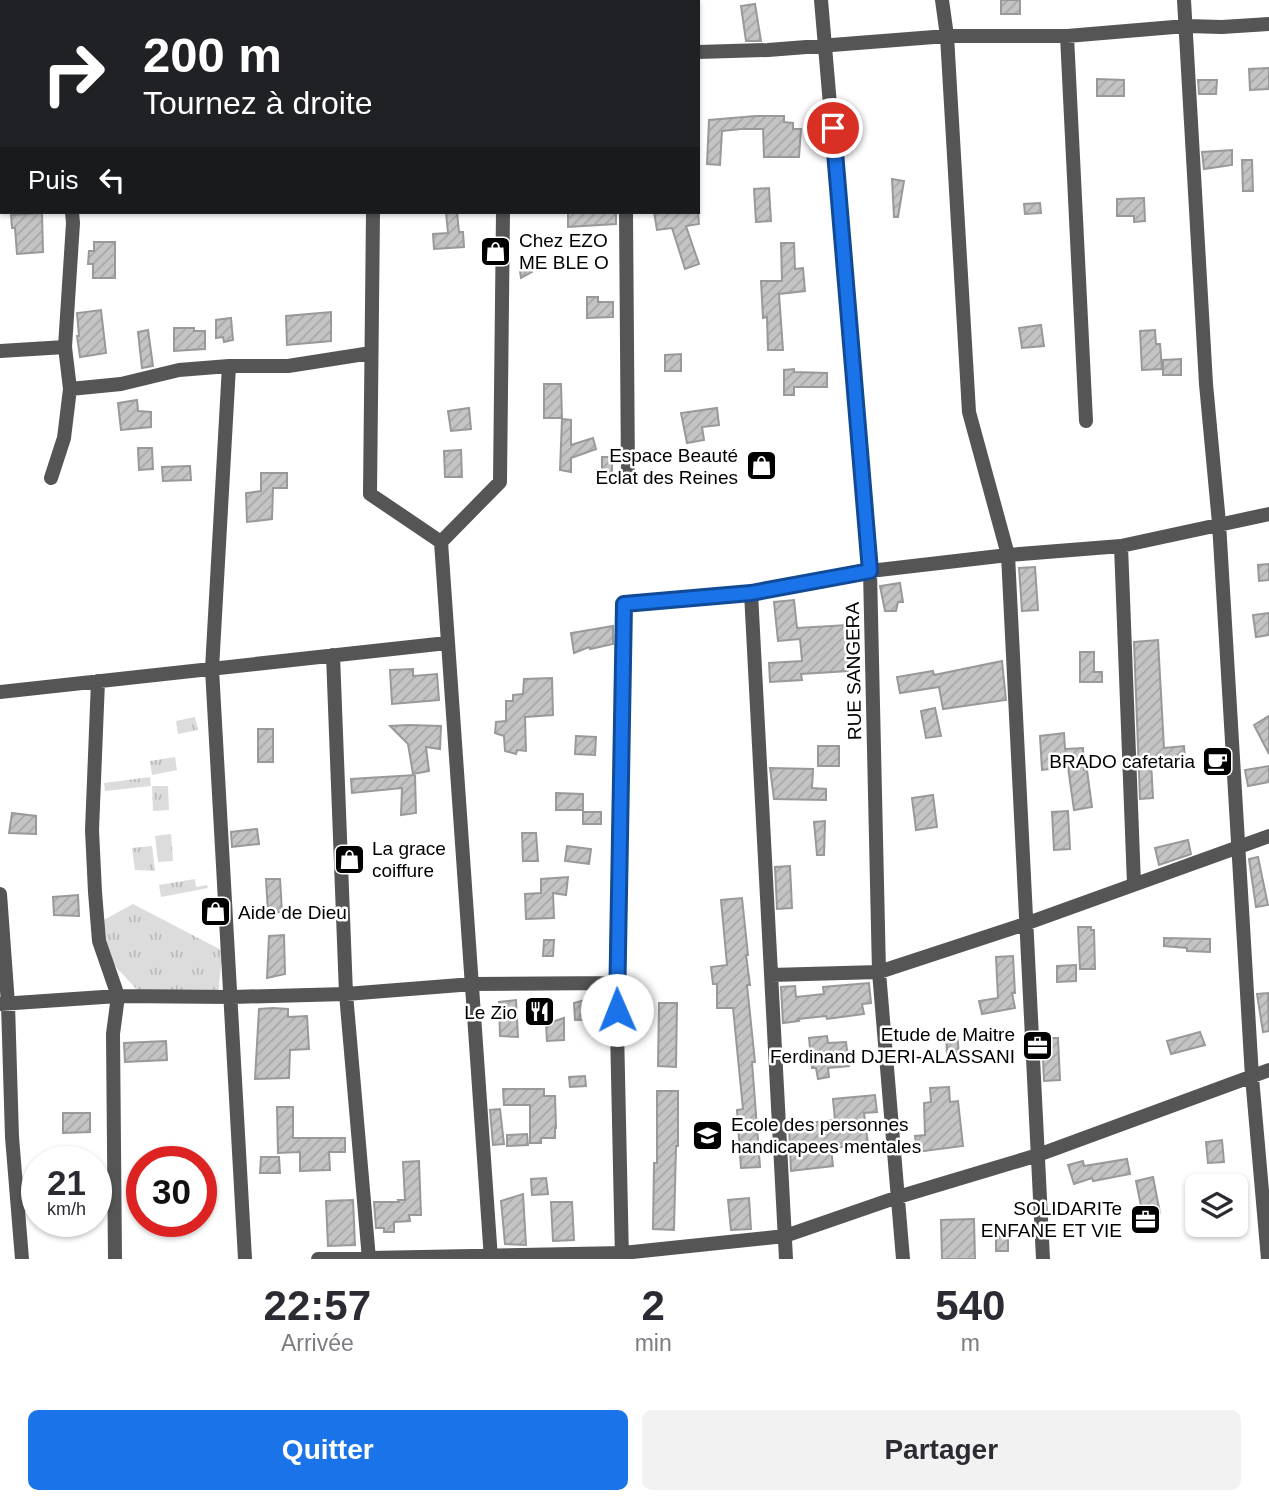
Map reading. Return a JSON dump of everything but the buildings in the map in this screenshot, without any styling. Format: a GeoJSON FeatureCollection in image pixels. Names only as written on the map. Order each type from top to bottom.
{"type":"FeatureCollection","features":[{"type":"Feature","properties":{"kind":"street","name":"RUE SANGERA"},"geometry":{"type":"LineString","coordinates":[[821,0],[870,571],[879,972],[903,1259]]}},
{"type":"Feature","properties":{"kind":"street"},"geometry":{"type":"LineString","coordinates":[[943,0],[969,412],[1008,555],[1043,1259]]}},
{"type":"Feature","properties":{"kind":"street"},"geometry":{"type":"LineString","coordinates":[[1184,0],[1206,384],[1219,523],[1252,1077],[1268,1259]]}},
{"type":"Feature","properties":{"kind":"street"},"geometry":{"type":"LineString","coordinates":[[700,52],[826,46],[947,36],[1067,36],[1186,26],[1269,24]]}},
{"type":"Feature","properties":{"kind":"street"},"geometry":{"type":"LineString","coordinates":[[1067,36],[1087,421]]}},
{"type":"Feature","properties":{"kind":"street"},"geometry":{"type":"LineString","coordinates":[[51,478],[64,438],[70,389],[65,347],[72,214]]}},
{"type":"Feature","properties":{"kind":"street"},"geometry":{"type":"LineString","coordinates":[[373,214],[370,494],[441,542]]}},
{"type":"Feature","properties":{"kind":"street"},"geometry":{"type":"LineString","coordinates":[[491,1257],[441,542],[500,481],[503,214]]}},
{"type":"Feature","properties":{"kind":"street"},"geometry":{"type":"LineString","coordinates":[[626,214],[628,475]]}},
{"type":"Feature","properties":{"kind":"street"},"geometry":{"type":"LineString","coordinates":[[0,352],[65,347]]}},
{"type":"Feature","properties":{"kind":"street"},"geometry":{"type":"LineString","coordinates":[[70,389],[121,384],[179,370],[229,366],[288,366],[371,353]]}},
{"type":"Feature","properties":{"kind":"street"},"geometry":{"type":"LineString","coordinates":[[229,366],[212,668],[245,1259]]}},
{"type":"Feature","properties":{"kind":"street"},"geometry":{"type":"LineString","coordinates":[[622,1256],[616,983],[624,604],[751,593],[870,571],[1008,555],[1121,546],[1269,514]]}},
{"type":"Feature","properties":{"kind":"street"},"geometry":{"type":"LineString","coordinates":[[1121,546],[1134,884]]}},
{"type":"Feature","properties":{"kind":"street"},"geometry":{"type":"LineString","coordinates":[[751,593],[786,1259]]}},
{"type":"Feature","properties":{"kind":"street"},"geometry":{"type":"LineString","coordinates":[[0,692],[447,643]]}},
{"type":"Feature","properties":{"kind":"street"},"geometry":{"type":"LineString","coordinates":[[333,655],[346,994],[369,1258]]}},
{"type":"Feature","properties":{"kind":"street"},"geometry":{"type":"LineString","coordinates":[[98,681],[92,830],[95,892],[99,941],[118,996],[113,1034],[115,1259]]}},
{"type":"Feature","properties":{"kind":"street"},"geometry":{"type":"LineString","coordinates":[[772,975],[879,972],[1025,924],[1269,836]]}},
{"type":"Feature","properties":{"kind":"street"},"geometry":{"type":"LineString","coordinates":[[0,894],[6,1137],[22,1259]]}},
{"type":"Feature","properties":{"kind":"street"},"geometry":{"type":"LineString","coordinates":[[4,1004],[118,996],[232,997],[346,994],[473,984],[616,983]]}},
{"type":"Feature","properties":{"kind":"street"},"geometry":{"type":"LineString","coordinates":[[318,1259],[622,1256],[785,1236],[1038,1155],[1269,1070]]}},
{"type":"Feature","properties":{"kind":"green space"},"geometry":{"type":"Polygon","coordinates":[[[195,717],[198,730],[178,734],[176,721],[195,717]]]}},
{"type":"Feature","properties":{"kind":"green space"},"geometry":{"type":"Polygon","coordinates":[[[175,757],[177,770],[152,775],[150,761],[175,757]]]}},
{"type":"Feature","properties":{"kind":"green space"},"geometry":{"type":"Polygon","coordinates":[[[150,777],[151,786],[105,791],[104,783],[150,777]]]}},
{"type":"Feature","properties":{"kind":"green space"},"geometry":{"type":"Polygon","coordinates":[[[152,786],[168,786],[169,810],[153,811],[152,786]]]}},
{"type":"Feature","properties":{"kind":"green space"},"geometry":{"type":"Polygon","coordinates":[[[171,834],[173,861],[158,862],[155,836],[171,834]]]}},
{"type":"Feature","properties":{"kind":"green space"},"geometry":{"type":"Polygon","coordinates":[[[152,846],[155,871],[135,870],[132,848],[152,846]]]}},
{"type":"Feature","properties":{"kind":"green space"},"geometry":{"type":"Polygon","coordinates":[[[195,879],[196,887],[207,885],[208,888],[161,897],[159,885],[195,879]]]}},
{"type":"Feature","properties":{"kind":"green space"},"geometry":{"type":"Polygon","coordinates":[[[133,904],[223,951],[218,991],[138,991],[105,955],[102,921],[133,904]]]}},
{"type":"Feature","properties":{"kind":"place","name":"Chez EZO ME BLE O"},"geometry":{"type":"Point","coordinates":[496,251]}},
{"type":"Feature","properties":{"kind":"place","name":"Espace Beauté Eclat des Reines"},"geometry":{"type":"Point","coordinates":[761,466]}},
{"type":"Feature","properties":{"kind":"place","name":"BRADO cafetaria"},"geometry":{"type":"Point","coordinates":[1218,761]}},
{"type":"Feature","properties":{"kind":"place","name":"La grace coiffure"},"geometry":{"type":"Point","coordinates":[349,859]}},
{"type":"Feature","properties":{"kind":"place","name":"Aide de Dieu"},"geometry":{"type":"Point","coordinates":[215,912]}},
{"type":"Feature","properties":{"kind":"place","name":"Le Zio"},"geometry":{"type":"Point","coordinates":[540,1012]}},
{"type":"Feature","properties":{"kind":"place","name":"Etude de Maitre Ferdinand DJERI-ALASSANI"},"geometry":{"type":"Point","coordinates":[1038,1045]}},
{"type":"Feature","properties":{"kind":"place","name":"Ecole des personnes handicapees mentales"},"geometry":{"type":"Point","coordinates":[708,1135]}},
{"type":"Feature","properties":{"kind":"place","name":"SOLIDARITe ENFANE ET VIE"},"geometry":{"type":"Point","coordinates":[1145,1219]}},
{"type":"Feature","properties":{"kind":"route"},"geometry":{"type":"LineString","coordinates":[[617,1010],[624,604],[751,593],[870,571],[833,128]]}}]}
